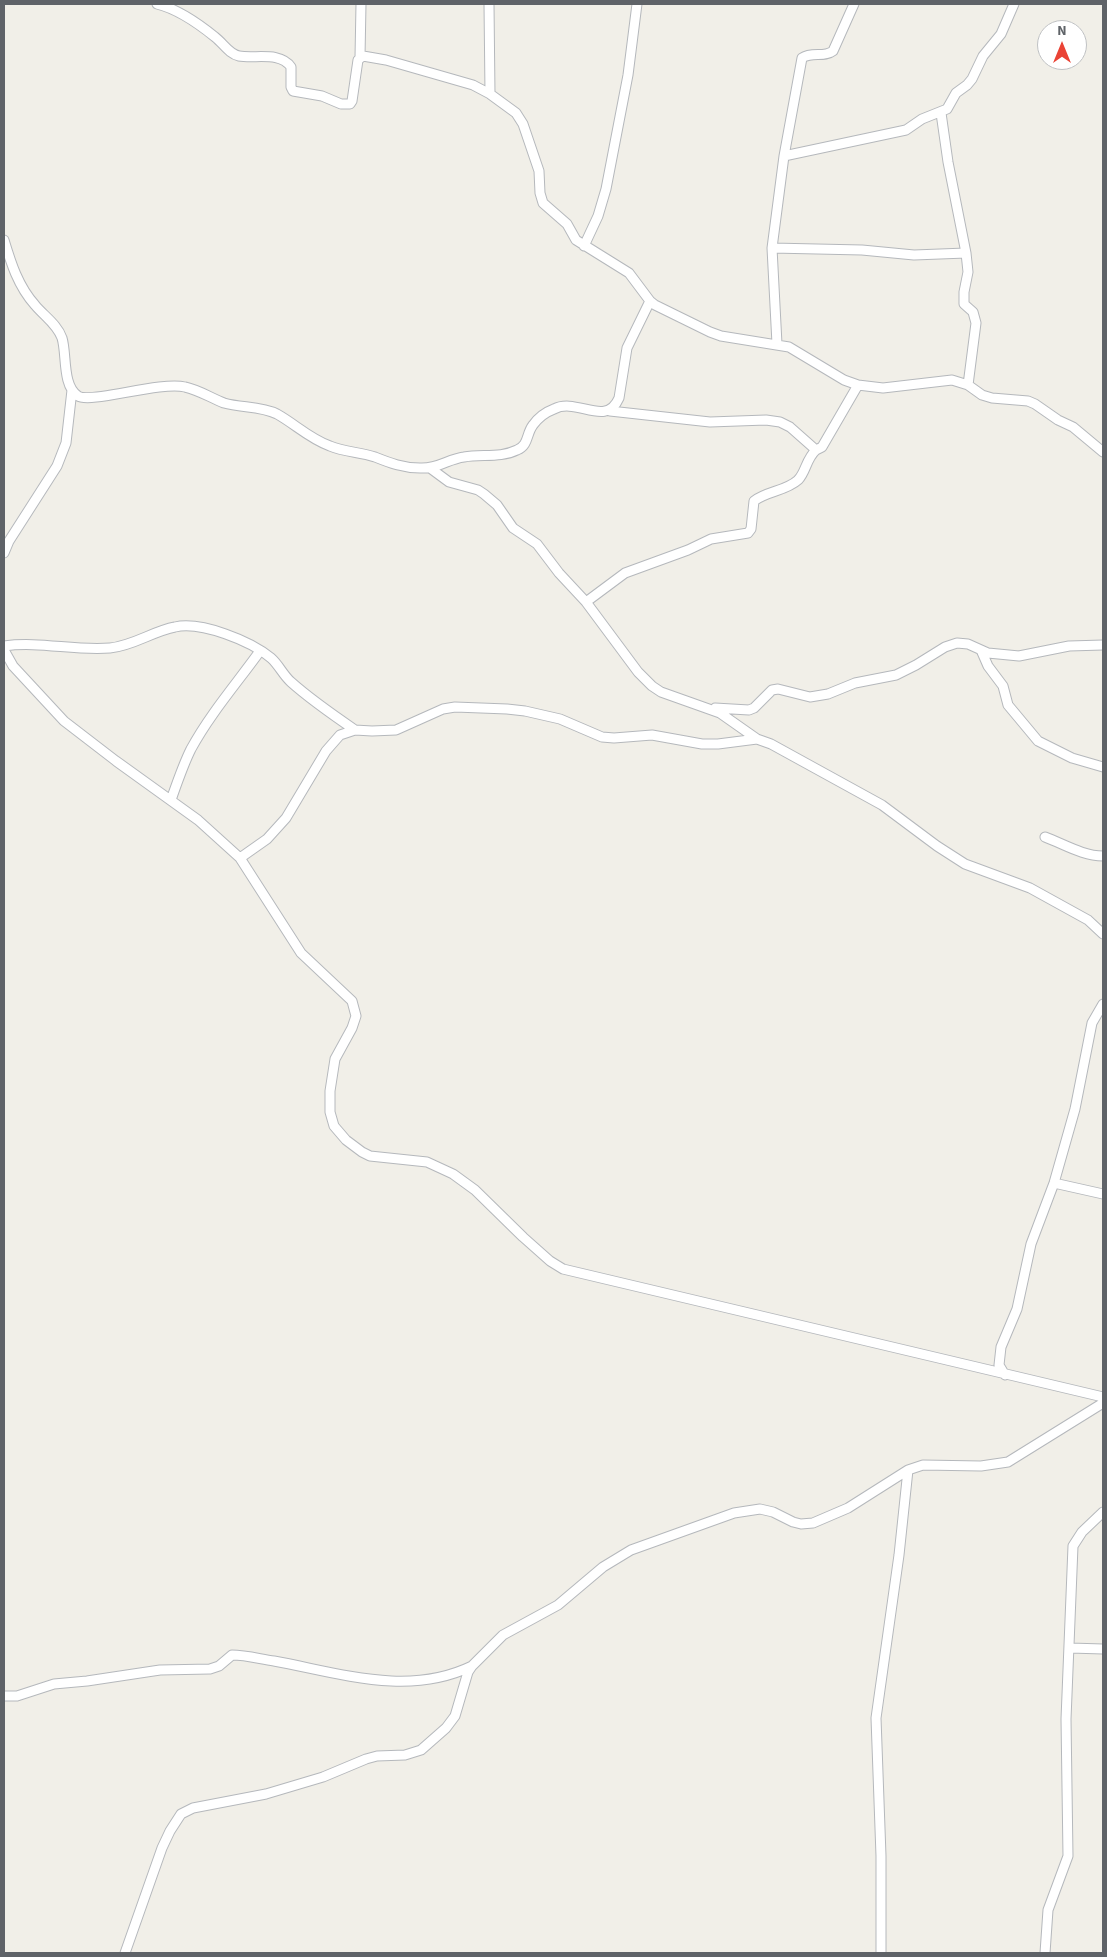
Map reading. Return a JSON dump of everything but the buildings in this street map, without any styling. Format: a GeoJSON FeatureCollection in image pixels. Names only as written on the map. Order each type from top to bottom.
{"type":"FeatureCollection","features":[{"type":"Feature","properties":{"kind":"street"},"geometry":{"type":"LineString","coordinates":[[158,4],[175,10],[211,33],[234,54],[239,56],[265,56],[288,62],[292,68],[292,90],[295,92],[322,96],[341,104],[350,104],[355,93],[356,66],[360,57],[362,4]]}},
{"type":"Feature","properties":{"kind":"street"},"geometry":{"type":"LineString","coordinates":[[489,4],[490,94]]}},
{"type":"Feature","properties":{"kind":"street"},"geometry":{"type":"LineString","coordinates":[[584,246],[598,216],[606,189],[628,75],[637,4]]}},
{"type":"Feature","properties":{"kind":"street"},"geometry":{"type":"LineString","coordinates":[[777,344],[772,248],[784,156],[802,58],[808,54],[828,54],[833,51],[854,4]]}},
{"type":"Feature","properties":{"kind":"street"},"geometry":{"type":"LineString","coordinates":[[784,156],[906,130],[922,119],[941,113],[947,109],[956,93],[972,80],[983,56],[1000,34],[1014,4]]}},
{"type":"Feature","properties":{"kind":"street"},"geometry":{"type":"LineString","coordinates":[[360,57],[368,56],[386,60],[474,85],[490,94],[520,118],[539,170],[540,193],[543,203],[567,224],[576,240],[629,273],[650,301],[710,332],[722,336],[777,344],[797,350],[844,380],[858,385],[890,388],[952,380],[968,385],[982,395],[992,398],[1019,400],[1036,404],[1051,416],[1073,427],[1103,452]]}},
{"type":"Feature","properties":{"kind":"street"},"geometry":{"type":"LineString","coordinates":[[941,113],[948,162],[966,252],[968,272],[964,304],[973,312],[976,323],[968,385]]}},
{"type":"Feature","properties":{"kind":"street"},"geometry":{"type":"LineString","coordinates":[[4,240],[13,269],[24,291],[53,324],[62,338],[66,369],[72,390],[66,443],[57,466],[9,541],[4,552]]}},
{"type":"Feature","properties":{"kind":"street"},"geometry":{"type":"LineString","coordinates":[[772,248],[855,250],[914,255],[966,252]]}},
{"type":"Feature","properties":{"kind":"street"},"geometry":{"type":"LineString","coordinates":[[610,411],[616,406],[619,398],[627,348],[650,301]]}},
{"type":"Feature","properties":{"kind":"street"},"geometry":{"type":"LineString","coordinates":[[586,602],[625,573],[688,550],[711,539],[748,533],[751,529],[754,501],[799,479],[807,460],[816,450],[822,447],[858,385]]}},
{"type":"Feature","properties":{"kind":"street"},"geometry":{"type":"LineString","coordinates":[[72,390],[78,396],[90,399],[152,387],[184,386],[224,403],[268,411],[329,446],[373,456],[400,467],[430,468],[458,458],[501,454],[520,449],[527,441],[531,427],[536,421],[560,406],[710,422],[766,420],[780,422],[790,427],[816,450]]}},
{"type":"Feature","properties":{"kind":"street"},"geometry":{"type":"LineString","coordinates":[[430,468],[449,482],[478,490],[491,499],[513,528],[537,544],[559,573],[586,602],[638,672],[652,686],[720,713],[757,739],[799,757],[882,805],[937,846],[965,864],[1030,888],[1088,920],[1103,934]]}},
{"type":"Feature","properties":{"kind":"street"},"geometry":{"type":"LineString","coordinates":[[355,730],[289,680],[277,663],[260,651],[230,636],[208,628],[176,626],[112,648],[23,644],[4,651],[36,692],[64,721],[220,838],[240,858],[301,953],[345,993],[355,1008],[356,1016],[352,1028],[335,1059],[330,1091],[330,1112],[334,1126],[358,1150],[370,1156],[427,1162],[453,1174],[475,1190],[550,1261],[563,1269],[1103,1397]]}},
{"type":"Feature","properties":{"kind":"street"},"geometry":{"type":"LineString","coordinates":[[704,707],[749,710],[754,708],[772,690],[778,689],[800,696],[810,697],[828,694],[855,683],[896,675],[916,666],[945,647],[957,643],[968,644],[981,650],[1019,656],[1069,646],[1103,645]]}},
{"type":"Feature","properties":{"kind":"street"},"geometry":{"type":"LineString","coordinates":[[981,650],[988,666],[1003,686],[1008,705],[1038,742],[1072,758],[1103,767]]}},
{"type":"Feature","properties":{"kind":"street"},"geometry":{"type":"LineString","coordinates":[[171,800],[188,757],[200,734],[260,651]]}},
{"type":"Feature","properties":{"kind":"street"},"geometry":{"type":"LineString","coordinates":[[240,858],[267,838],[286,818],[318,764],[340,735],[355,730],[396,730],[443,708],[507,709],[538,714],[560,719],[602,737],[652,735],[702,744],[757,739]]}},
{"type":"Feature","properties":{"kind":"street"},"geometry":{"type":"LineString","coordinates":[[1045,837],[1066,844],[1082,853],[1103,856]]}},
{"type":"Feature","properties":{"kind":"street"},"geometry":{"type":"LineString","coordinates":[[1006,1375],[999,1366],[1001,1347],[1017,1309],[1031,1244],[1054,1183],[1076,1109],[1092,1023],[1103,1004]]}},
{"type":"Feature","properties":{"kind":"street"},"geometry":{"type":"LineString","coordinates":[[1054,1183],[1103,1194]]}},
{"type":"Feature","properties":{"kind":"street"},"geometry":{"type":"LineString","coordinates":[[125,1953],[162,1848],[181,1814],[193,1808],[266,1794],[323,1777],[377,1756],[405,1755],[421,1750],[446,1728],[455,1716],[466,1678],[472,1666],[503,1635],[558,1605],[604,1567],[631,1550],[734,1513],[750,1510],[760,1509],[773,1512],[793,1522],[802,1524],[813,1523],[848,1508],[908,1470],[923,1466],[981,1466],[1008,1462],[1103,1403]]}},
{"type":"Feature","properties":{"kind":"street"},"geometry":{"type":"LineString","coordinates":[[882,1953],[876,1718],[899,1555],[908,1470]]}},
{"type":"Feature","properties":{"kind":"street"},"geometry":{"type":"LineString","coordinates":[[1045,1953],[1048,1910],[1068,1856],[1066,1719],[1074,1546],[1082,1532],[1103,1512]]}},
{"type":"Feature","properties":{"kind":"street"},"geometry":{"type":"LineString","coordinates":[[1070,1648],[1103,1649]]}},
{"type":"Feature","properties":{"kind":"street"},"geometry":{"type":"LineString","coordinates":[[4,1696],[17,1696],[54,1684],[87,1682],[151,1671],[210,1669],[219,1666],[232,1655],[387,1682],[412,1682],[443,1677],[458,1673],[472,1666]]}}]}
